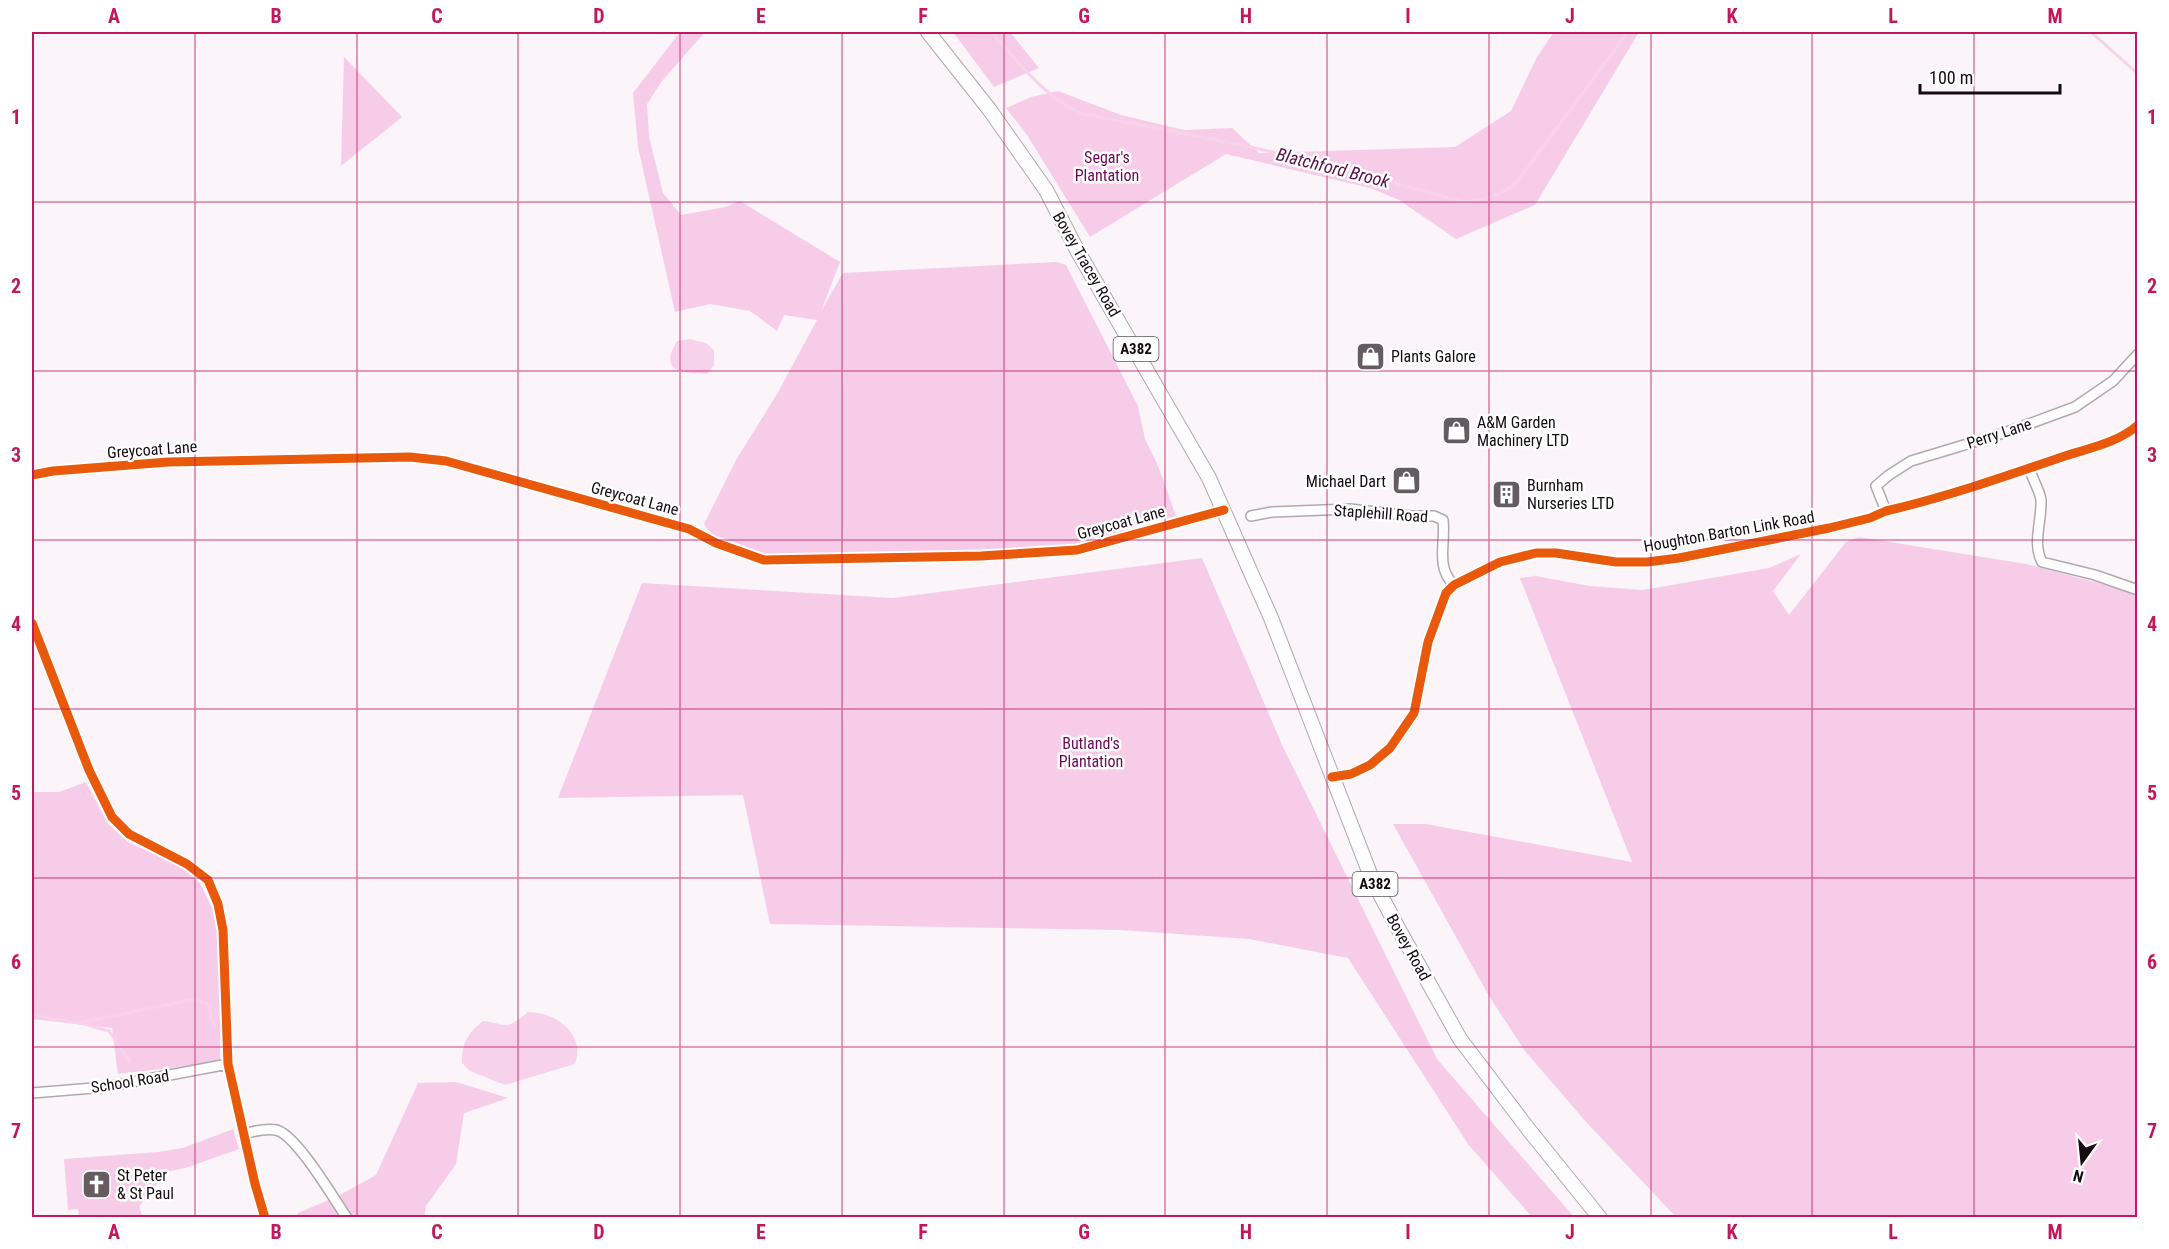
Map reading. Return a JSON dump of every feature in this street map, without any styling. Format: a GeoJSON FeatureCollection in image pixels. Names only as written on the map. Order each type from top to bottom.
{"type":"FeatureCollection","features":[{"type":"Feature","properties":{"kind":"main road","name":"Bovey Tracey Road"},"geometry":{"type":"LineString","coordinates":[[928,32],[989,109],[1046,190],[1077,250],[1185,434],[1224,510]]}},
{"type":"Feature","properties":{"kind":"main road","name":"Bovey Road"},"geometry":{"type":"LineString","coordinates":[[1224,510],[1271,618],[1372,879],[1398,928],[1460,1039],[1600,1218]]}},
{"type":"Feature","properties":{"kind":"street","name":"Perry Lane"},"geometry":{"type":"LineString","coordinates":[[1886,511],[1876,486],[1911,461],[2007,432],[2075,407],[2113,381],[2138,354]]}},
{"type":"Feature","properties":{"kind":"street","name":"Houghton Barton Link Road"},"geometry":{"type":"LineString","coordinates":[[1454,585],[1500,562],[1528,554],[1556,553],[1616,562],[1647,562],[1679,558],[1829,528],[1870,518],[1886,511],[2030,469],[2104,443],[2138,425]]}},
{"type":"Feature","properties":{"kind":"street","name":"Greycoat Lane"},"geometry":{"type":"LineString","coordinates":[[32,475],[53,471],[168,462],[383,456],[446,461],[689,529],[716,543],[764,560],[981,556],[1077,550],[1224,510]]}},
{"type":"Feature","properties":{"kind":"street"},"geometry":{"type":"LineString","coordinates":[[2030,469],[2041,498],[2037,552],[2042,562],[2095,575],[2138,590]]}},
{"type":"Feature","properties":{"kind":"street","name":"Staplehill Road"},"geometry":{"type":"LineString","coordinates":[[1251,516],[1272,512],[1350,509],[1411,516],[1434,516],[1443,520],[1443,566],[1446,577],[1454,585]]}},
{"type":"Feature","properties":{"kind":"street"},"geometry":{"type":"LineString","coordinates":[[1332,777],[1352,774],[1370,765],[1390,748],[1414,713],[1428,642],[1446,593],[1454,585]]}},
{"type":"Feature","properties":{"kind":"street"},"geometry":{"type":"LineString","coordinates":[[32,623],[89,770],[112,817],[129,834],[187,864],[208,880],[218,904],[223,930],[228,1064],[265,1218]]}},
{"type":"Feature","properties":{"kind":"street","name":"School Road"},"geometry":{"type":"LineString","coordinates":[[32,1093],[106,1087],[228,1064]]}},
{"type":"Feature","properties":{"kind":"street"},"geometry":{"type":"LineString","coordinates":[[243,1134],[275,1130],[285,1133],[317,1173],[347,1218]]}},
{"type":"Feature","properties":{"kind":"green space"},"geometry":{"type":"Polygon","coordinates":[[[680,32],[705,32],[662,81],[647,104],[649,137],[663,193],[681,215],[725,207],[740,201],[840,262],[821,311],[843,273],[1057,262],[1066,265],[1138,406],[1145,439],[1158,466],[1176,516],[1131,527],[1123,534],[1070,546],[1030,550],[766,554],[731,544],[715,536],[704,524],[736,460],[777,394],[817,320],[784,315],[777,331],[750,311],[710,304],[675,312],[638,147],[633,93],[680,32]]]}},
{"type":"Feature","properties":{"kind":"green space"},"geometry":{"type":"Polygon","coordinates":[[[953,32],[1010,32],[1039,68],[994,87],[953,32]]]}},
{"type":"Feature","properties":{"kind":"green space","name":"Segar's Plantation"},"geometry":{"type":"Polygon","coordinates":[[[1554,32],[1639,32],[1535,205],[1456,239],[1399,200],[1370,188],[1226,154],[1090,237],[1027,135],[1006,108],[1031,97],[1058,91],[1121,115],[1184,130],[1232,128],[1259,153],[1455,147],[1511,111],[1537,57],[1554,32]]]}},
{"type":"Feature","properties":{"kind":"green space"},"geometry":{"type":"Polygon","coordinates":[[[344,57],[402,117],[341,166],[344,57]]]}},
{"type":"Feature","properties":{"kind":"green space"},"geometry":{"type":"Polygon","coordinates":[[[1859,537],[2026,564],[2125,590],[2137,596],[2137,1217],[1676,1217],[1587,1123],[1525,1051],[1489,996],[1393,824],[1426,824],[1632,862],[1520,578],[1536,576],[1589,586],[1643,590],[1769,568],[1801,554],[1773,591],[1789,615],[1846,542],[1859,537]]]}},
{"type":"Feature","properties":{"kind":"green space","name":"Butland's Plantation"},"geometry":{"type":"Polygon","coordinates":[[[1202,558],[1283,747],[1437,1059],[1574,1217],[1532,1217],[1468,1144],[1348,958],[1249,939],[1120,930],[770,924],[743,795],[558,798],[642,583],[893,598],[1202,558]]]}},
{"type":"Feature","properties":{"kind":"green space"},"geometry":{"type":"Polygon","coordinates":[[[86,782],[108,824],[128,842],[177,864],[200,883],[215,914],[221,961],[220,1062],[118,1074],[112,1028],[32,1019],[32,796],[35,792],[59,792],[86,782]]]}},
{"type":"Feature","properties":{"kind":"green space"},"geometry":{"type":"Polygon","coordinates":[[[456,1082],[508,1098],[464,1113],[456,1164],[426,1206],[424,1217],[295,1218],[298,1213],[338,1196],[376,1175],[418,1083],[456,1082]]]}},
{"type":"Feature","properties":{"kind":"green space"},"geometry":{"type":"Polygon","coordinates":[[[233,1129],[239,1149],[185,1168],[166,1172],[139,1207],[143,1217],[79,1217],[78,1209],[68,1210],[64,1159],[183,1148],[233,1129]]]}},
{"type":"Feature","properties":{"kind":"shaded area"},"geometry":{"type":"Polygon","coordinates":[[[690,339],[706,343],[714,350],[714,365],[707,374],[682,371],[672,365],[670,359],[677,341],[690,339]]]}},
{"type":"Feature","properties":{"kind":"shaded area"},"geometry":{"type":"Polygon","coordinates":[[[528,1012],[549,1016],[566,1027],[576,1043],[575,1064],[505,1085],[470,1071],[462,1063],[466,1039],[483,1021],[506,1025],[528,1012]]]}},
{"type":"Feature","properties":{"kind":"waterway","name":"Blatchford Brook"},"geometry":{"type":"LineString","coordinates":[[991,32],[1043,88],[1080,113],[1322,163],[1464,202],[1492,197],[1516,183],[1628,32]]}},
{"type":"Feature","properties":{"kind":"waterway","name":"Blatchford Brook"},"geometry":{"type":"LineString","coordinates":[[2091,32],[2138,74]]}},
{"type":"Feature","properties":{"kind":"waterway"},"geometry":{"type":"LineString","coordinates":[[32,1015],[79,1023],[195,999],[208,1004],[214,1026]]}},
{"type":"Feature","properties":{"kind":"waterway"},"geometry":{"type":"LineString","coordinates":[[80,1023],[109,1031],[130,1062]]}},
{"type":"Feature","properties":{"kind":"cycle path"},"geometry":{"type":"LineString","coordinates":[[1332,777],[1351,774],[1370,765],[1390,748],[1414,713],[1428,642],[1446,593],[1454,585],[1500,562],[1536,553],[1556,553],[1616,562],[1647,562],[1679,558],[1829,528],[1953,493],[2102,445],[2138,425]]}},
{"type":"Feature","properties":{"kind":"cycle path"},"geometry":{"type":"LineString","coordinates":[[32,475],[53,471],[168,462],[410,457],[446,461],[689,529],[716,543],[764,560],[981,556],[1077,550],[1224,510]]}},
{"type":"Feature","properties":{"kind":"cycle path"},"geometry":{"type":"LineString","coordinates":[[32,623],[89,770],[112,817],[129,834],[187,864],[208,880],[218,904],[223,930],[228,1064],[265,1218]]}},
{"type":"Feature","properties":{"kind":"place","name":"Plants Galore"},"geometry":{"type":"Point","coordinates":[1370,356]}},
{"type":"Feature","properties":{"kind":"place","name":"A&M Garden Machinery LTD"},"geometry":{"type":"Point","coordinates":[1456,431]}},
{"type":"Feature","properties":{"kind":"place","name":"Michael Dart"},"geometry":{"type":"Point","coordinates":[1407,481]}},
{"type":"Feature","properties":{"kind":"place","name":"Burnham Nurseries LTD"},"geometry":{"type":"Point","coordinates":[1506,494]}},
{"type":"Feature","properties":{"kind":"place","name":"St Peter & St Paul"},"geometry":{"type":"Point","coordinates":[96,1184]}}]}
